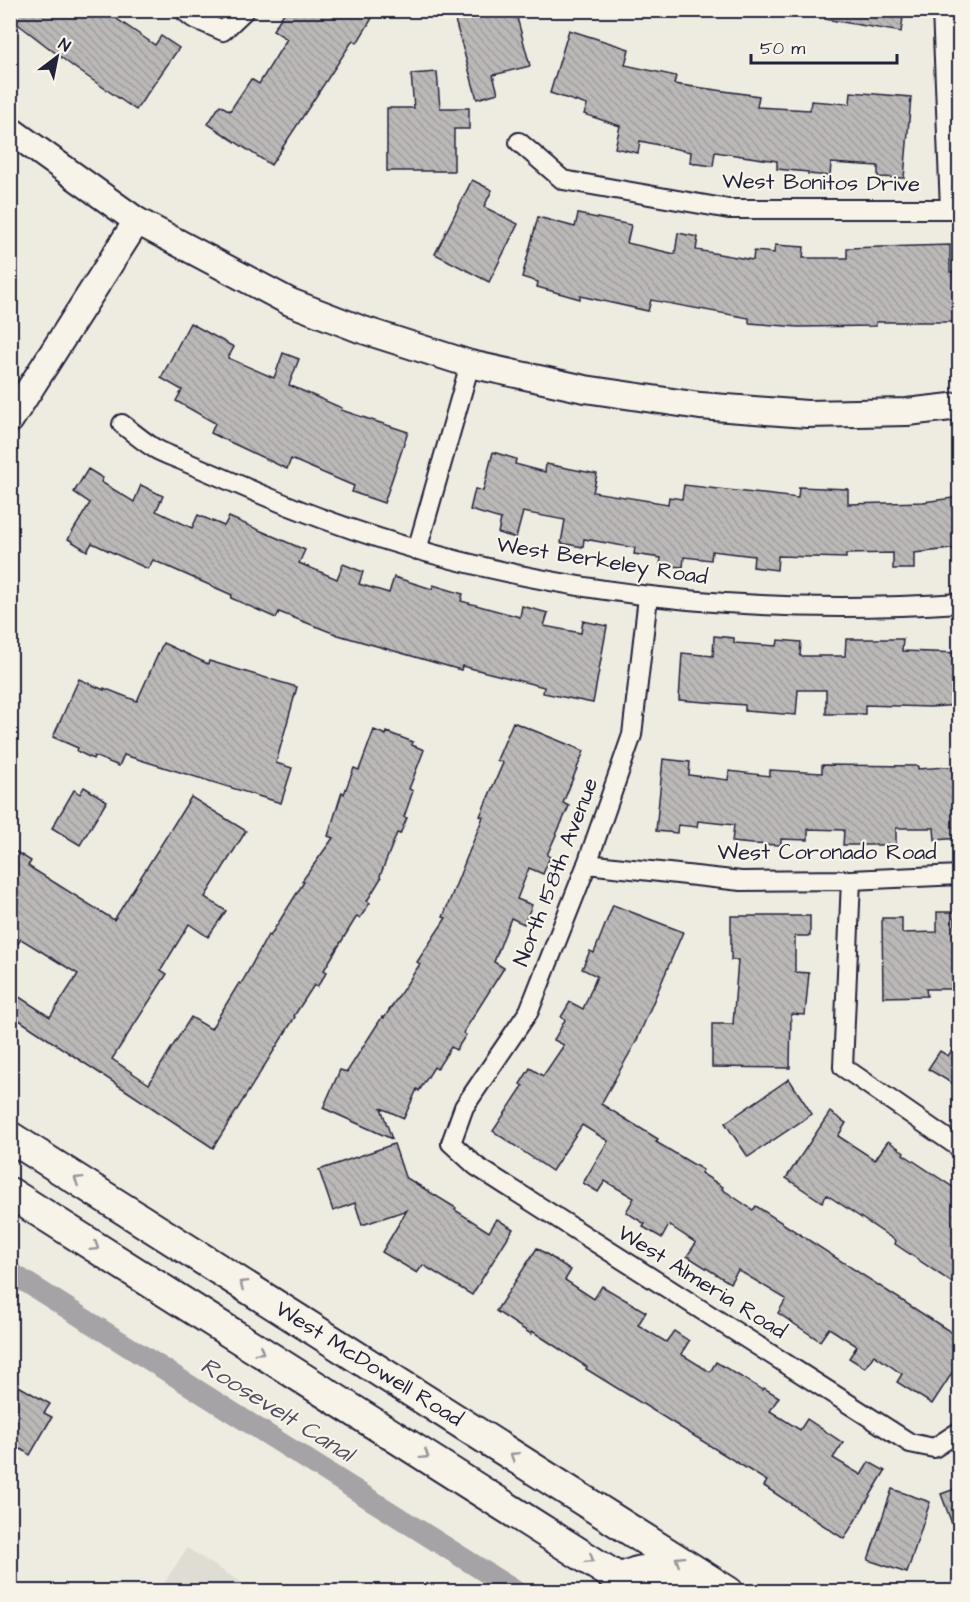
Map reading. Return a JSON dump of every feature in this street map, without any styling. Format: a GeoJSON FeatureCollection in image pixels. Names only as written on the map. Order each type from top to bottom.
{"type":"FeatureCollection","features":[{"type":"Feature","properties":{"kind":"main road","name":"West McDowell Road"},"geometry":{"type":"LineString","coordinates":[[10,1137],[728,1592]]}},
{"type":"Feature","properties":{"kind":"main road","name":"West McDowell Road"},"geometry":{"type":"LineString","coordinates":[[10,1193],[631,1585]]}},
{"type":"Feature","properties":{"kind":"main road"},"geometry":{"type":"LineString","coordinates":[[631,1585],[641,1570],[652,1571],[663,1574],[691,1592]]}},
{"type":"Feature","properties":{"kind":"street"},"geometry":{"type":"LineString","coordinates":[[183,10],[193,18],[223,31],[245,10]]}},
{"type":"Feature","properties":{"kind":"street"},"geometry":{"type":"LineString","coordinates":[[942,10],[955,208]]}},
{"type":"Feature","properties":{"kind":"street"},"geometry":{"type":"LineString","coordinates":[[10,130],[137,221],[290,302],[360,329],[470,364],[585,389],[700,406],[807,414],[908,412],[960,406]]}},
{"type":"Feature","properties":{"kind":"street","name":"West Bonitos Drive"},"geometry":{"type":"LineString","coordinates":[[519,142],[563,180],[729,209],[955,208]]}},
{"type":"Feature","properties":{"kind":"street"},"geometry":{"type":"LineString","coordinates":[[10,420],[137,221]]}},
{"type":"Feature","properties":{"kind":"street"},"geometry":{"type":"LineString","coordinates":[[417,550],[470,364]]}},
{"type":"Feature","properties":{"kind":"street","name":"West Berkeley Road"},"geometry":{"type":"LineString","coordinates":[[122,424],[155,449],[303,513],[417,550],[528,578],[648,597],[719,603],[838,608],[960,603]]}},
{"type":"Feature","properties":{"kind":"street","name":"North 158th Avenue"},"geometry":{"type":"LineString","coordinates":[[451,1143],[464,1107],[529,1011],[587,864],[632,735],[648,597]]}},
{"type":"Feature","properties":{"kind":"street","name":"West Coronado Road"},"geometry":{"type":"LineString","coordinates":[[587,864],[741,881],[851,880],[960,875]]}},
{"type":"Feature","properties":{"kind":"street"},"geometry":{"type":"LineString","coordinates":[[851,880],[843,1067],[960,1148]]}},
{"type":"Feature","properties":{"kind":"street","name":"West Almeria Road"},"geometry":{"type":"LineString","coordinates":[[451,1143],[476,1166],[910,1443],[934,1448],[960,1431]]}},
{"type":"Feature","properties":{"kind":"shaded area"},"geometry":{"type":"Polygon","coordinates":[[[187,1548],[255,1591],[159,1591],[187,1548]]]}},
{"type":"Feature","properties":{"kind":"building"},"geometry":{"type":"Polygon","coordinates":[[[10,10],[119,10],[114,17],[155,45],[161,36],[179,48],[136,110],[75,68],[10,18],[10,10]]]}},
{"type":"Feature","properties":{"kind":"building"},"geometry":{"type":"Polygon","coordinates":[[[286,10],[377,10],[357,43],[353,40],[271,165],[208,124],[220,105],[230,111],[251,79],[259,84],[287,39],[273,30],[286,10]]]}},
{"type":"Feature","properties":{"kind":"building"},"geometry":{"type":"Polygon","coordinates":[[[491,10],[515,10],[530,66],[493,75],[498,93],[477,99],[455,20],[491,10]]]}},
{"type":"Feature","properties":{"kind":"building"},"geometry":{"type":"Polygon","coordinates":[[[825,10],[904,10],[901,32],[825,19],[825,10]]]}},
{"type":"Feature","properties":{"kind":"building"},"geometry":{"type":"Polygon","coordinates":[[[569,30],[629,49],[625,65],[676,76],[674,84],[759,96],[757,107],[810,110],[811,101],[850,104],[851,92],[911,97],[904,178],[878,177],[878,166],[831,163],[830,176],[808,174],[808,172],[777,169],[777,161],[715,152],[713,166],[690,163],[691,152],[640,141],[638,153],[615,148],[620,126],[584,114],[587,105],[550,93],[569,30]]]}},
{"type":"Feature","properties":{"kind":"building"},"geometry":{"type":"Polygon","coordinates":[[[437,72],[440,108],[469,108],[469,129],[454,129],[454,171],[387,171],[387,108],[414,108],[411,74],[437,72]]]}},
{"type":"Feature","properties":{"kind":"building"},"geometry":{"type":"Polygon","coordinates":[[[472,180],[492,190],[484,207],[518,224],[489,282],[435,254],[472,180]]]}},
{"type":"Feature","properties":{"kind":"building"},"geometry":{"type":"Polygon","coordinates":[[[578,214],[631,225],[627,243],[675,254],[678,233],[698,237],[696,250],[753,260],[754,251],[774,253],[775,245],[804,247],[803,258],[847,258],[847,248],[950,245],[950,272],[956,272],[957,322],[876,322],[876,326],[798,327],[749,323],[749,318],[651,300],[648,311],[580,296],[580,299],[537,287],[538,282],[522,277],[538,217],[575,227],[578,214]]]}},
{"type":"Feature","properties":{"kind":"building"},"geometry":{"type":"Polygon","coordinates":[[[190,323],[234,347],[228,358],[274,378],[283,353],[299,359],[289,385],[342,408],[341,410],[408,432],[384,503],[352,492],[354,486],[291,459],[287,469],[211,433],[215,423],[176,401],[182,390],[161,378],[190,323]]]}},
{"type":"Feature","properties":{"kind":"building"},"geometry":{"type":"Polygon","coordinates":[[[493,452],[516,459],[515,464],[545,472],[546,464],[597,474],[593,492],[668,504],[669,497],[682,499],[684,485],[798,498],[799,487],[848,489],[848,504],[923,502],[960,497],[960,548],[914,553],[914,569],[893,569],[893,553],[846,554],[846,558],[778,556],[777,570],[753,567],[754,556],[712,551],[711,560],[684,557],[683,567],[660,565],[661,558],[634,554],[635,548],[584,539],[583,547],[561,543],[565,520],[523,512],[516,538],[498,533],[501,519],[470,510],[475,489],[483,491],[493,452]]]}},
{"type":"Feature","properties":{"kind":"building"},"geometry":{"type":"Polygon","coordinates":[[[88,469],[103,478],[101,482],[134,502],[141,485],[163,496],[156,511],[192,528],[198,515],[224,526],[229,517],[305,550],[299,563],[337,579],[343,564],[363,572],[359,584],[389,593],[394,577],[432,589],[433,585],[463,594],[461,601],[520,617],[522,606],[548,613],[544,626],[581,633],[583,621],[607,626],[593,703],[543,693],[544,687],[462,666],[461,670],[338,635],[279,612],[276,618],[231,598],[232,595],[153,560],[148,569],[92,543],[87,551],[68,539],[90,503],[74,492],[88,469]]]}},
{"type":"Feature","properties":{"kind":"building"},"geometry":{"type":"Polygon","coordinates":[[[714,636],[734,638],[734,643],[777,646],[778,640],[801,642],[800,656],[845,656],[846,639],[903,639],[902,651],[960,653],[960,705],[930,707],[865,705],[865,714],[826,714],[826,690],[798,690],[796,715],[745,711],[745,705],[679,700],[682,653],[713,656],[714,636]]]}},
{"type":"Feature","properties":{"kind":"building"},"geometry":{"type":"Polygon","coordinates":[[[163,643],[208,664],[209,661],[297,687],[276,763],[292,768],[281,803],[124,755],[119,766],[94,756],[93,759],[77,751],[78,748],[53,737],[79,679],[137,701],[163,643]]]}},
{"type":"Feature","properties":{"kind":"building"},"geometry":{"type":"Polygon","coordinates":[[[513,722],[584,751],[563,803],[569,806],[547,855],[550,857],[543,874],[529,868],[517,899],[532,905],[524,924],[511,918],[494,962],[504,968],[463,1033],[466,1035],[456,1050],[451,1047],[437,1069],[434,1067],[419,1091],[417,1089],[404,1118],[381,1108],[392,1139],[323,1108],[340,1070],[347,1072],[382,1017],[384,1018],[420,964],[417,962],[446,918],[443,917],[483,817],[480,816],[503,763],[497,760],[513,722]]]}},
{"type":"Feature","properties":{"kind":"building"},"geometry":{"type":"Polygon","coordinates":[[[374,730],[386,735],[387,732],[413,742],[412,745],[424,750],[409,789],[413,791],[404,817],[407,818],[400,834],[397,833],[381,878],[367,901],[370,903],[360,918],[357,916],[324,970],[327,972],[317,987],[314,985],[213,1148],[10,1014],[10,991],[50,1017],[78,974],[21,939],[10,955],[10,848],[31,861],[28,866],[114,920],[191,797],[246,831],[205,897],[226,911],[208,937],[189,924],[161,970],[167,974],[112,1059],[149,1084],[191,1017],[211,1029],[239,983],[241,984],[268,935],[270,936],[304,882],[302,881],[333,838],[328,836],[342,792],[344,794],[354,768],[359,770],[374,730]]]}},
{"type":"Feature","properties":{"kind":"building"},"geometry":{"type":"Polygon","coordinates":[[[663,759],[690,762],[689,775],[728,780],[729,771],[770,776],[770,770],[822,773],[822,765],[918,766],[918,769],[960,766],[960,838],[935,840],[934,828],[896,828],[896,845],[843,845],[844,830],[808,829],[808,840],[781,839],[781,845],[732,842],[734,825],[698,821],[697,827],[678,825],[677,833],[656,831],[663,759]]]}},
{"type":"Feature","properties":{"kind":"building"},"geometry":{"type":"Polygon","coordinates":[[[84,787],[107,801],[80,845],[52,828],[74,790],[80,794],[84,787]]]}},
{"type":"Feature","properties":{"kind":"building"},"geometry":{"type":"Polygon","coordinates":[[[613,905],[683,932],[637,1040],[601,1104],[658,1139],[656,1142],[703,1170],[701,1173],[753,1210],[756,1206],[960,1338],[960,1361],[932,1404],[897,1382],[902,1374],[874,1355],[865,1368],[849,1358],[857,1346],[829,1328],[820,1341],[778,1313],[786,1299],[738,1270],[730,1283],[687,1256],[696,1243],[669,1225],[662,1238],[643,1227],[645,1224],[626,1212],[634,1198],[605,1181],[598,1192],[583,1183],[608,1141],[582,1125],[552,1171],[493,1131],[523,1086],[520,1084],[530,1068],[543,1076],[564,1045],[554,1040],[565,1020],[561,1017],[570,1002],[583,1009],[597,976],[582,969],[590,951],[594,953],[613,905]]]}},
{"type":"Feature","properties":{"kind":"building"},"geometry":{"type":"Polygon","coordinates":[[[937,912],[955,912],[955,927],[960,927],[960,989],[926,989],[927,996],[883,997],[882,918],[902,918],[902,933],[937,932],[937,912]]]}},
{"type":"Feature","properties":{"kind":"building"},"geometry":{"type":"Polygon","coordinates":[[[731,916],[810,916],[810,936],[795,936],[795,972],[809,973],[805,1015],[791,1014],[790,1068],[712,1067],[712,1024],[733,1024],[738,960],[731,960],[731,916]]]}},
{"type":"Feature","properties":{"kind":"building"},"geometry":{"type":"Polygon","coordinates":[[[960,1038],[960,1088],[928,1069],[940,1051],[948,1056],[960,1038]]]}},
{"type":"Feature","properties":{"kind":"building"},"geometry":{"type":"Polygon","coordinates":[[[789,1079],[812,1114],[748,1157],[725,1123],[789,1079]]]}},
{"type":"Feature","properties":{"kind":"building"},"geometry":{"type":"Polygon","coordinates":[[[830,1112],[846,1123],[838,1136],[875,1160],[888,1141],[904,1152],[903,1154],[960,1192],[960,1288],[895,1244],[896,1241],[827,1195],[822,1202],[786,1178],[830,1112]]]}},
{"type":"Feature","properties":{"kind":"building"},"geometry":{"type":"Polygon","coordinates":[[[394,1144],[405,1177],[456,1208],[455,1210],[489,1232],[497,1219],[513,1229],[472,1295],[423,1265],[417,1273],[382,1252],[407,1210],[362,1225],[355,1203],[333,1211],[319,1170],[394,1144]]]}},
{"type":"Feature","properties":{"kind":"building"},"geometry":{"type":"Polygon","coordinates":[[[537,1248],[571,1270],[565,1280],[594,1299],[602,1286],[646,1312],[638,1325],[666,1342],[674,1331],[689,1341],[681,1354],[710,1372],[716,1362],[779,1397],[770,1411],[800,1430],[807,1419],[843,1443],[833,1458],[861,1475],[869,1462],[885,1471],[844,1539],[764,1486],[767,1481],[586,1369],[587,1367],[532,1331],[531,1334],[496,1311],[537,1248]]]}},
{"type":"Feature","properties":{"kind":"building"},"geometry":{"type":"Polygon","coordinates":[[[10,1381],[50,1404],[44,1413],[52,1417],[30,1455],[21,1449],[10,1467],[10,1381]]]}},
{"type":"Feature","properties":{"kind":"building"},"geometry":{"type":"Polygon","coordinates":[[[960,1487],[960,1540],[958,1540],[941,1494],[960,1487]]]}},
{"type":"Feature","properties":{"kind":"building"},"geometry":{"type":"Polygon","coordinates":[[[892,1489],[930,1502],[907,1573],[868,1560],[892,1489]]]}},
{"type":"Feature","properties":{"kind":"waterway","name":"Roosevelt Canal"},"geometry":{"type":"LineString","coordinates":[[10,1272],[517,1592]]}}]}
